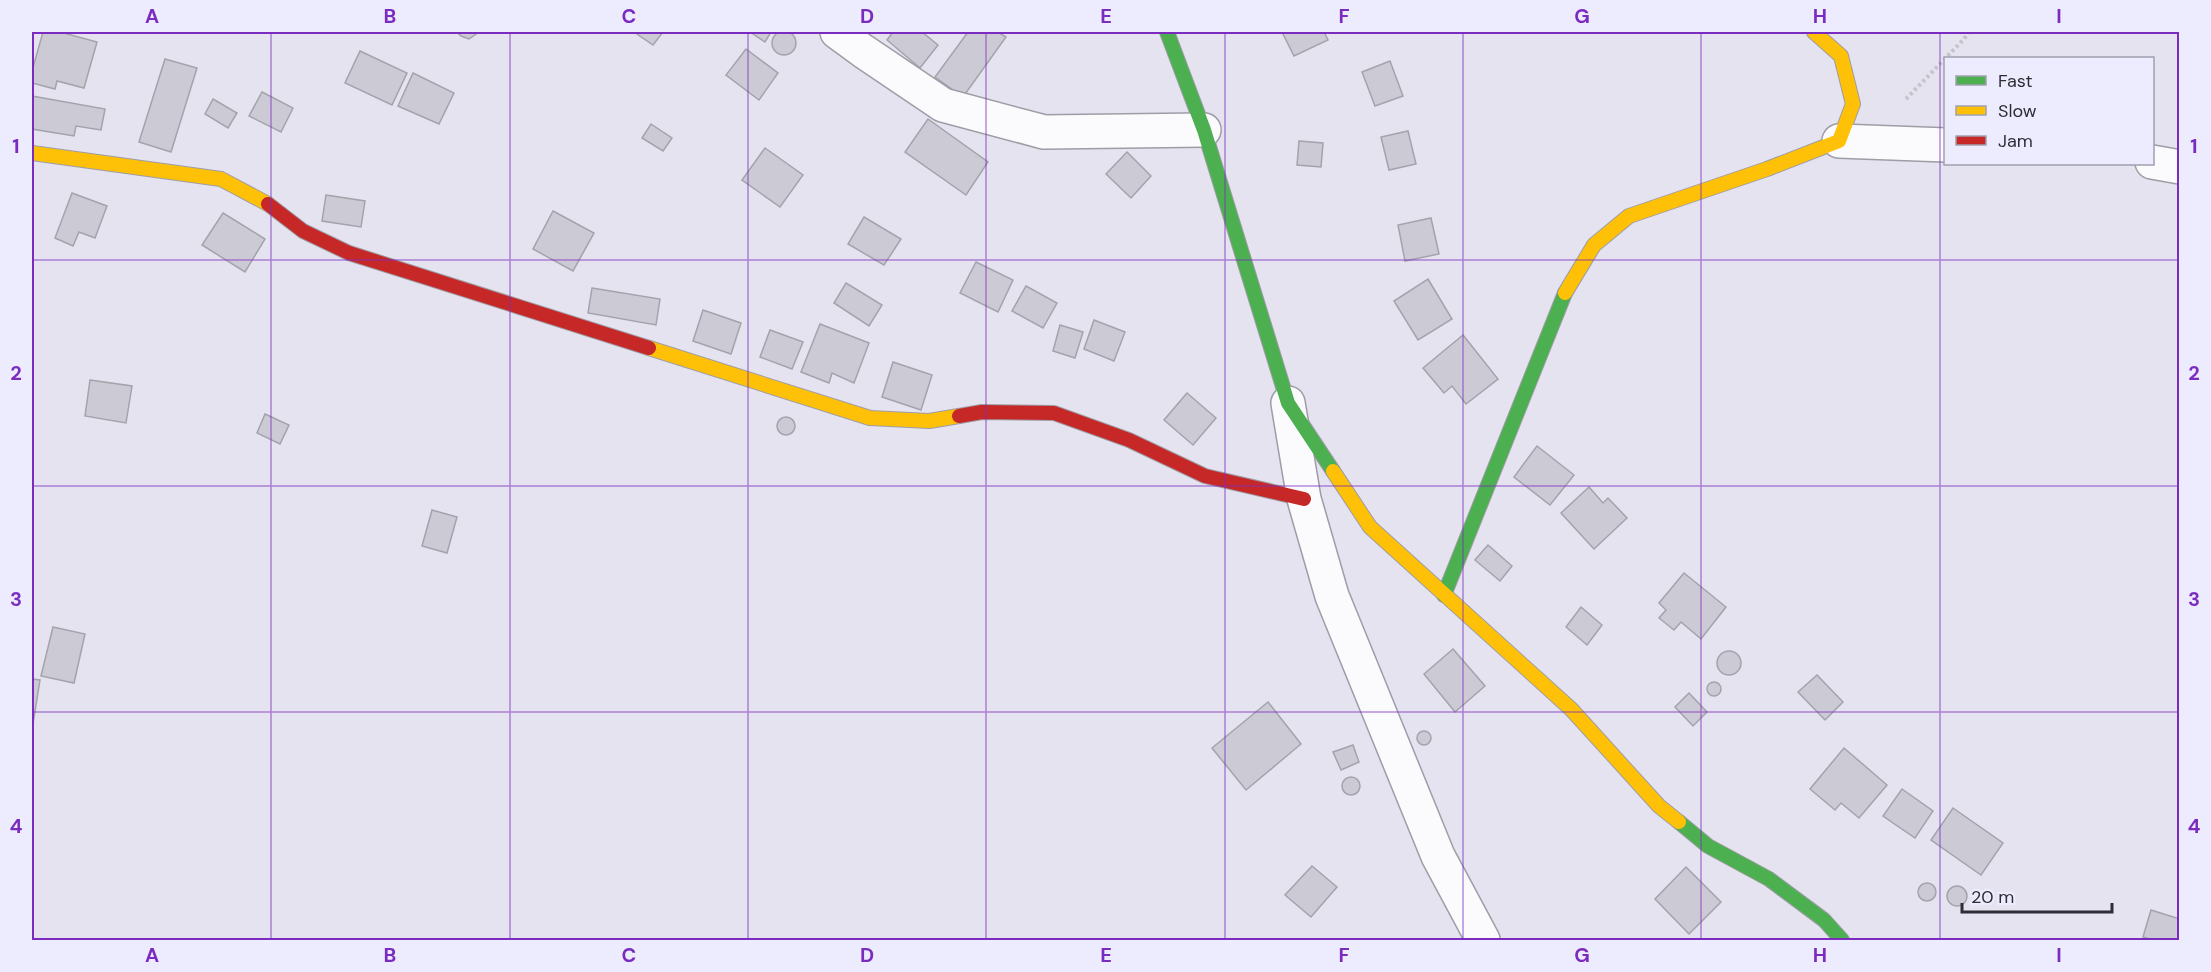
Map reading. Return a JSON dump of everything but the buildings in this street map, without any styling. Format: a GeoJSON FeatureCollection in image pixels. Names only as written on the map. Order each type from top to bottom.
{"type":"FeatureCollection","features":[{"type":"Feature","properties":{"kind":"street"},"geometry":{"type":"LineString","coordinates":[[837,32],[943,105],[1044,132],[1204,130]]}},
{"type":"Feature","properties":{"kind":"street"},"geometry":{"type":"LineString","coordinates":[[1167,32],[1204,130],[1288,403],[1304,499],[1332,596],[1438,856],[1483,940]]}},
{"type":"Feature","properties":{"kind":"street"},"geometry":{"type":"LineString","coordinates":[[1814,32],[1841,56],[1853,104],[1839,141]]}},
{"type":"Feature","properties":{"kind":"street"},"geometry":{"type":"LineString","coordinates":[[1444,595],[1567,286],[1594,245],[1629,216],[1767,169],[1839,141],[1944,145]]}},
{"type":"Feature","properties":{"kind":"street"},"geometry":{"type":"LineString","coordinates":[[32,153],[221,179],[266,202],[303,231],[349,253],[870,418],[928,421],[982,412],[1054,413],[1129,440],[1205,476],[1304,499]]}},
{"type":"Feature","properties":{"kind":"street"},"geometry":{"type":"LineString","coordinates":[[2154,162],[2180,167]]}},
{"type":"Feature","properties":{"kind":"street"},"geometry":{"type":"LineString","coordinates":[[1288,403],[1370,527],[1571,709],[1659,806],[1708,846],[1768,879],[1824,920],[1842,940]]}},
{"type":"Feature","properties":{"kind":"path"},"geometry":{"type":"LineString","coordinates":[[1947,57],[1969,32]]}},
{"type":"Feature","properties":{"kind":"path"},"geometry":{"type":"LineString","coordinates":[[1901,104],[1944,60]]}},
{"type":"Feature","properties":{"kind":"traffic: fast"},"geometry":{"type":"LineString","coordinates":[[1167,32],[1204,130],[1288,403],[1333,471]]}},
{"type":"Feature","properties":{"kind":"traffic: fast"},"geometry":{"type":"LineString","coordinates":[[1444,595],[1565,293]]}},
{"type":"Feature","properties":{"kind":"traffic: fast"},"geometry":{"type":"LineString","coordinates":[[1679,822],[1708,846],[1769,879],[1824,920],[1842,940]]}},
{"type":"Feature","properties":{"kind":"traffic: slow"},"geometry":{"type":"LineString","coordinates":[[1565,293],[1594,245],[1629,216],[1767,169],[1839,141],[1853,104],[1841,56],[1814,32]]}},
{"type":"Feature","properties":{"kind":"traffic: slow"},"geometry":{"type":"LineString","coordinates":[[32,153],[221,179],[268,204]]}},
{"type":"Feature","properties":{"kind":"traffic: slow"},"geometry":{"type":"LineString","coordinates":[[649,348],[870,418],[929,421],[959,416]]}},
{"type":"Feature","properties":{"kind":"traffic: slow"},"geometry":{"type":"LineString","coordinates":[[1333,471],[1370,527],[1571,709],[1659,806],[1679,822]]}},
{"type":"Feature","properties":{"kind":"traffic: jam"},"geometry":{"type":"LineString","coordinates":[[268,204],[303,231],[349,253],[649,348]]}},
{"type":"Feature","properties":{"kind":"traffic: jam"},"geometry":{"type":"LineString","coordinates":[[959,416],[982,412],[1054,413],[1129,440],[1205,476],[1304,499]]}}]}
